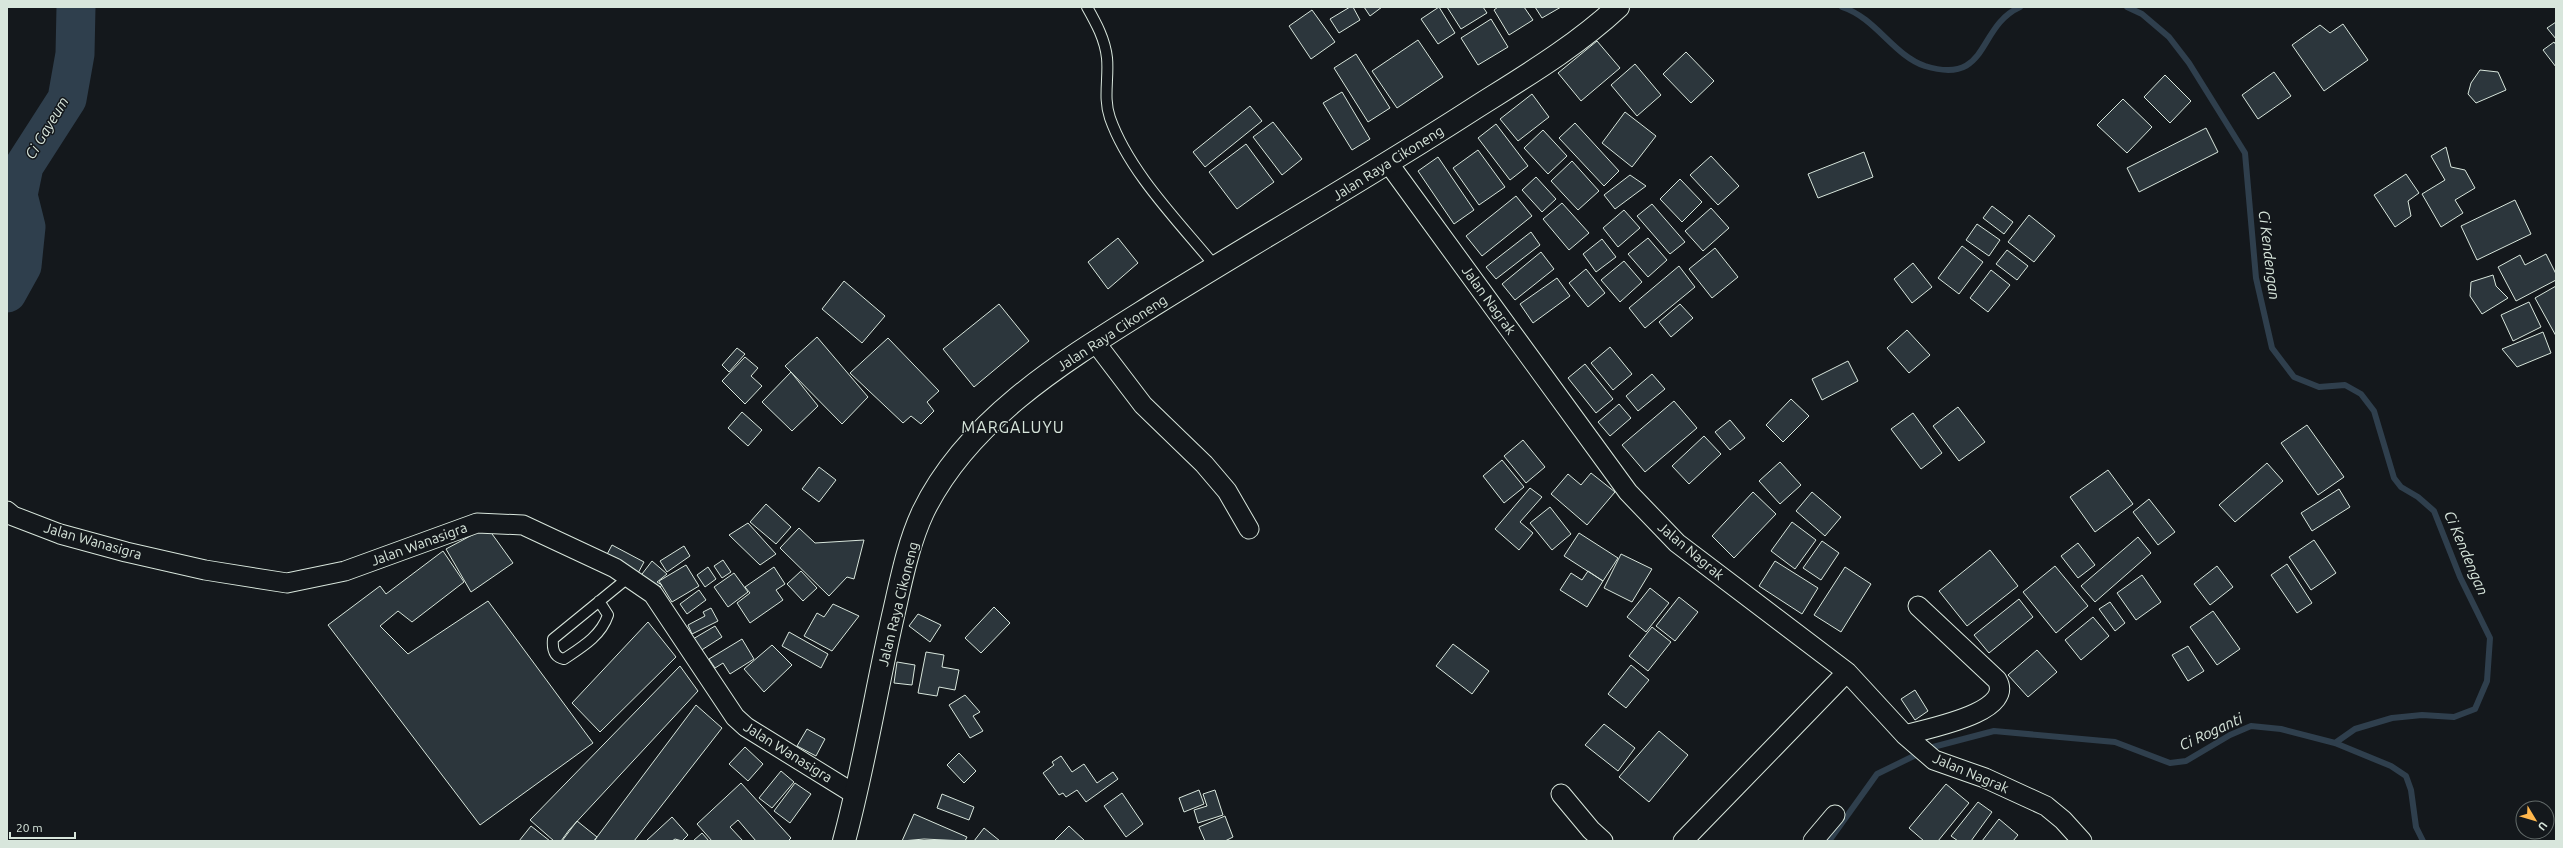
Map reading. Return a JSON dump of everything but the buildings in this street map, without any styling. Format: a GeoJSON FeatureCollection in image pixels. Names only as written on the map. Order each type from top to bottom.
{"type":"FeatureCollection","features":[{"type":"Feature","properties":{"kind":"highway","name":"Jalan Raya Cikoneng"},"geometry":{"type":"LineString","coordinates":[[844,841],[856,795],[878,685],[906,562],[923,512],[952,463],[992,421],[1047,376],[1095,342],[1216,266],[1389,164],[1560,54],[1618,7]]}},
{"type":"Feature","properties":{"kind":"street","name":"Jalan Nagrak"},"geometry":{"type":"LineString","coordinates":[[1389,164],[1628,492],[1677,543],[1847,672],[1905,735],[1938,762],[1985,778],[2046,806],[2063,820],[2082,841]]}},
{"type":"Feature","properties":{"kind":"street"},"geometry":{"type":"LineString","coordinates":[[1095,342],[1143,404],[1204,464],[1227,491],[1250,529]]}},
{"type":"Feature","properties":{"kind":"street","name":"Jalan Wanasigra"},"geometry":{"type":"LineString","coordinates":[[7,512],[13,516],[60,534],[126,552],[205,570],[287,582],[314,579],[345,571],[451,531],[477,523],[493,522],[523,525],[629,577],[653,594],[735,717],[746,727],[856,795]]}},
{"type":"Feature","properties":{"kind":"street"},"geometry":{"type":"LineString","coordinates":[[1905,735],[1966,717],[1986,709],[1996,700],[2000,692],[1997,680],[1918,606]]}},
{"type":"Feature","properties":{"kind":"street"},"geometry":{"type":"LineString","coordinates":[[1684,841],[1847,672]]}},
{"type":"Feature","properties":{"kind":"street"},"geometry":{"type":"LineString","coordinates":[[1561,794],[1592,837]]}},
{"type":"Feature","properties":{"kind":"street"},"geometry":{"type":"LineString","coordinates":[[1813,841],[1835,815]]}},
{"type":"Feature","properties":{"kind":"lane"},"geometry":{"type":"LineString","coordinates":[[1087,7],[1101,32],[1107,57],[1106,93],[1110,117],[1124,148],[1157,195],[1216,266]]}},
{"type":"Feature","properties":{"kind":"lane"},"geometry":{"type":"LineString","coordinates":[[599,601],[608,615],[602,629],[588,643],[564,659],[559,658],[553,651],[553,639],[599,601],[629,577]]}},
{"type":"Feature","properties":{"kind":"waterway","name":"Ci Gayeum"},"geometry":{"type":"LineString","coordinates":[[7,293],[22,266],[26,227],[18,195],[24,166],[67,99],[75,54],[76,7]]}},
{"type":"Feature","properties":{"kind":"waterway","name":"Ci Kendengan"},"geometry":{"type":"LineString","coordinates":[[1842,7],[1865,19],[1903,54],[1914,61],[1925,66],[1946,70],[1961,68],[1972,61],[1980,52],[1996,27],[2006,16],[2020,7]]}},
{"type":"Feature","properties":{"kind":"waterway","name":"Ci Kendengan"},"geometry":{"type":"LineString","coordinates":[[2127,7],[2142,14],[2169,37],[2189,63],[2245,153],[2256,278],[2272,348],[2294,377],[2319,387],[2345,385],[2361,394],[2374,411],[2394,478],[2401,487],[2418,497],[2434,511],[2460,577],[2490,638],[2487,681],[2475,709],[2454,717],[2422,715],[2392,718],[2355,729],[2335,743]]}},
{"type":"Feature","properties":{"kind":"waterway","name":"Ci Roganti"},"geometry":{"type":"LineString","coordinates":[[1933,747],[1994,731],[2115,742],[2170,763],[2186,761],[2230,735],[2251,726],[2281,729],[2335,743],[2391,766],[2406,776],[2411,790],[2416,827],[2423,841]]}},
{"type":"Feature","properties":{"kind":"waterway","name":"Ci Roganti"},"geometry":{"type":"LineString","coordinates":[[1829,841],[1877,774],[1920,753]]}},
{"type":"Feature","properties":{"kind":"district","name":"MARGALUYU"},"geometry":{"type":"Point","coordinates":[1013,427]}}]}
